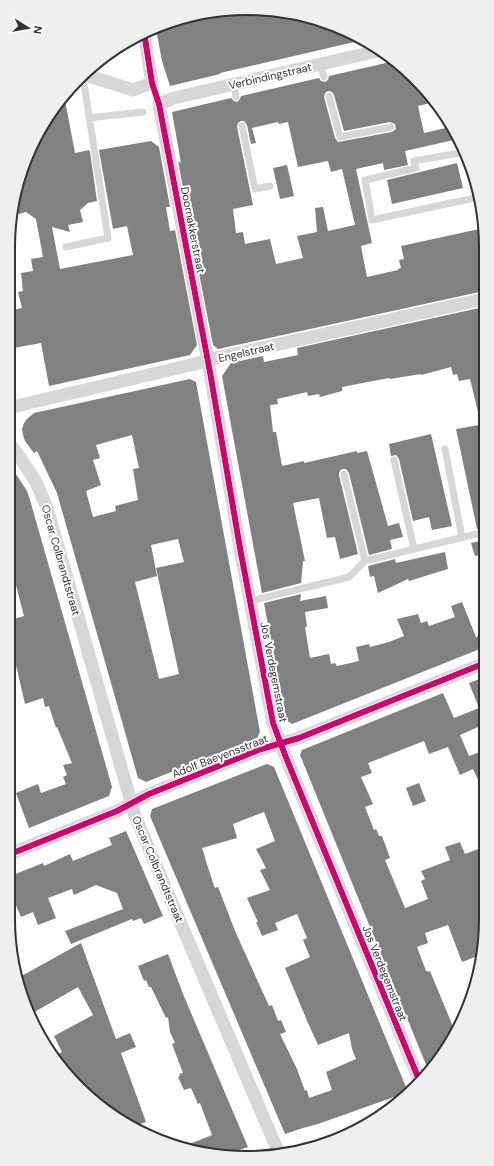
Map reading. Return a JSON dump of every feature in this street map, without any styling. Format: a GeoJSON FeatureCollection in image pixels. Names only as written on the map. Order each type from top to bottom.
{"type":"FeatureCollection","features":[{"type":"Feature","properties":{"kind":"street"},"geometry":{"type":"LineString","coordinates":[[89,77],[133,90],[152,83],[145,39]]}},
{"type":"Feature","properties":{"kind":"street","name":"Verbindingstraat"},"geometry":{"type":"LineString","coordinates":[[159,104],[174,98],[235,91],[320,64],[373,52]]}},
{"type":"Feature","properties":{"kind":"street","name":"Doornakkerstraat"},"geometry":{"type":"LineString","coordinates":[[159,104],[207,360]]}},
{"type":"Feature","properties":{"kind":"street","name":"Engelstraat"},"geometry":{"type":"LineString","coordinates":[[15,406],[207,360],[479,300]]}},
{"type":"Feature","properties":{"kind":"street","name":"Jos Verdegemstraat"},"geometry":{"type":"LineString","coordinates":[[207,360],[273,723],[280,744],[417,1076]]}},
{"type":"Feature","properties":{"kind":"street","name":"Oscar Colbrandtstraat"},"geometry":{"type":"LineString","coordinates":[[15,451],[36,482],[47,508],[135,816],[277,1149]]}},
{"type":"Feature","properties":{"kind":"street","name":"Adolf Baeyensstraat"},"geometry":{"type":"LineString","coordinates":[[15,851],[117,811],[149,794],[254,752],[300,738],[479,665]]}},
{"type":"Feature","properties":{"kind":"lane"},"geometry":{"type":"LineString","coordinates":[[320,64],[324,77]]}},
{"type":"Feature","properties":{"kind":"lane"},"geometry":{"type":"LineString","coordinates":[[66,247],[108,238],[85,81]]}},
{"type":"Feature","properties":{"kind":"lane"},"geometry":{"type":"LineString","coordinates":[[329,96],[340,137],[391,127]]}},
{"type":"Feature","properties":{"kind":"lane"},"geometry":{"type":"LineString","coordinates":[[89,118],[143,112]]}},
{"type":"Feature","properties":{"kind":"lane"},"geometry":{"type":"LineString","coordinates":[[242,126],[254,189],[270,186]]}},
{"type":"Feature","properties":{"kind":"lane"},"geometry":{"type":"LineString","coordinates":[[459,153],[414,161],[416,168],[365,180],[372,220],[474,198]]}},
{"type":"Feature","properties":{"kind":"lane"},"geometry":{"type":"LineString","coordinates":[[444,450],[462,537]]}},
{"type":"Feature","properties":{"kind":"lane"},"geometry":{"type":"LineString","coordinates":[[394,460],[414,549]]}},
{"type":"Feature","properties":{"kind":"lane"},"geometry":{"type":"LineString","coordinates":[[344,474],[365,561]]}},
{"type":"Feature","properties":{"kind":"lane"},"geometry":{"type":"LineString","coordinates":[[250,601],[349,577],[365,561],[479,533]]}},
{"type":"Feature","properties":{"kind":"building"},"geometry":{"type":"Polygon","coordinates":[[[232,15],[262,15],[292,19],[322,27],[355,42],[170,86],[162,61],[157,33],[172,27],[200,19],[232,15]]]}},
{"type":"Feature","properties":{"kind":"building"},"geometry":{"type":"Polygon","coordinates":[[[388,63],[411,83],[429,103],[418,106],[424,133],[446,128],[453,140],[405,151],[408,165],[384,170],[383,163],[356,169],[372,243],[361,246],[367,277],[401,268],[399,260],[404,259],[401,246],[479,229],[479,292],[218,349],[213,345],[190,227],[193,226],[189,204],[186,204],[178,161],[181,163],[172,112],[231,98],[237,102],[241,96],[319,78],[321,81],[325,82],[328,80],[329,76],[388,63]],[[328,91],[325,93],[324,97],[335,138],[338,142],[392,132],[396,129],[395,124],[390,122],[344,131],[332,92],[328,91]],[[244,121],[238,123],[237,127],[253,205],[233,209],[236,233],[243,232],[245,244],[270,239],[276,264],[303,258],[297,236],[317,232],[315,208],[323,207],[328,231],[355,225],[342,169],[331,172],[328,161],[298,167],[288,122],[279,124],[278,122],[252,128],[256,143],[251,144],[247,125],[244,121]]]}},
{"type":"Feature","properties":{"kind":"building"},"geometry":{"type":"Polygon","coordinates":[[[66,103],[75,153],[89,150],[90,152],[97,201],[88,203],[80,210],[83,222],[68,225],[70,232],[52,227],[60,269],[133,255],[127,226],[113,229],[99,150],[151,141],[159,147],[170,207],[166,207],[170,231],[175,230],[197,345],[190,355],[49,386],[41,343],[15,348],[15,310],[22,308],[18,292],[23,291],[21,273],[33,271],[31,259],[43,257],[36,219],[26,212],[18,213],[19,202],[27,172],[39,144],[54,118],[66,103]]]}},
{"type":"Feature","properties":{"kind":"building"},"geometry":{"type":"Polygon","coordinates":[[[457,163],[463,188],[392,204],[387,180],[457,163]]]}},
{"type":"Feature","properties":{"kind":"building"},"geometry":{"type":"Polygon","coordinates":[[[287,165],[294,196],[280,199],[273,168],[287,165]]]}},
{"type":"Feature","properties":{"kind":"building"},"geometry":{"type":"Polygon","coordinates":[[[479,308],[479,416],[470,379],[459,381],[457,374],[453,375],[451,367],[421,375],[389,378],[342,387],[342,391],[320,397],[319,394],[308,396],[307,392],[277,399],[278,404],[270,405],[273,432],[276,432],[282,466],[304,461],[304,463],[357,451],[357,453],[367,451],[388,526],[399,523],[403,537],[390,540],[392,549],[369,555],[349,473],[346,469],[342,469],[339,472],[339,475],[358,554],[340,559],[335,537],[327,538],[319,498],[293,503],[305,561],[303,561],[301,583],[262,593],[222,376],[231,363],[263,356],[264,362],[298,355],[297,348],[479,308]]]}},
{"type":"Feature","properties":{"kind":"building"},"geometry":{"type":"Polygon","coordinates":[[[190,379],[196,382],[260,732],[257,738],[146,782],[138,778],[57,493],[37,451],[34,453],[25,441],[23,435],[22,429],[24,423],[34,413],[190,379]],[[132,435],[96,445],[100,458],[93,460],[101,485],[86,491],[93,517],[116,511],[115,506],[138,500],[133,469],[139,468],[132,435]],[[178,539],[151,545],[157,576],[135,582],[159,679],[179,674],[156,568],[184,562],[178,539]]]}},
{"type":"Feature","properties":{"kind":"building"},"geometry":{"type":"Polygon","coordinates":[[[479,425],[479,528],[477,529],[456,429],[479,425]]]}},
{"type":"Feature","properties":{"kind":"building"},"geometry":{"type":"Polygon","coordinates":[[[431,434],[452,526],[432,530],[429,517],[413,521],[399,459],[396,455],[391,456],[389,444],[431,434]]]}},
{"type":"Feature","properties":{"kind":"building"},"geometry":{"type":"Polygon","coordinates":[[[15,473],[27,491],[30,500],[112,787],[109,796],[29,828],[16,793],[38,784],[41,793],[66,784],[63,777],[67,775],[63,765],[72,763],[57,727],[56,728],[49,706],[45,707],[43,698],[25,704],[15,663],[15,619],[24,616],[15,582],[15,473]]]}},
{"type":"Feature","properties":{"kind":"building"},"geometry":{"type":"Polygon","coordinates":[[[479,541],[479,555],[475,556],[471,543],[479,541]]]}},
{"type":"Feature","properties":{"kind":"building"},"geometry":{"type":"Polygon","coordinates":[[[445,552],[448,569],[409,581],[408,579],[378,593],[374,576],[370,577],[368,566],[395,559],[396,563],[445,552]]]}},
{"type":"Feature","properties":{"kind":"building"},"geometry":{"type":"Polygon","coordinates":[[[301,594],[300,601],[326,596],[328,608],[305,612],[307,627],[305,627],[310,658],[329,654],[331,664],[335,663],[337,666],[359,661],[356,647],[369,644],[370,647],[404,636],[397,619],[418,614],[421,623],[427,621],[429,626],[455,617],[451,606],[462,602],[476,637],[479,636],[479,649],[292,724],[286,720],[264,603],[301,594]]]}},
{"type":"Feature","properties":{"kind":"building"},"geometry":{"type":"Polygon","coordinates":[[[479,679],[479,708],[469,683],[479,679]]]}},
{"type":"Feature","properties":{"kind":"building"},"geometry":{"type":"Polygon","coordinates":[[[443,693],[454,718],[479,708],[479,727],[460,735],[469,756],[479,752],[479,782],[473,769],[460,775],[448,747],[429,754],[424,741],[368,763],[372,773],[361,777],[373,804],[365,807],[374,830],[376,829],[379,836],[382,836],[390,858],[385,860],[405,908],[428,899],[421,881],[425,879],[421,871],[450,860],[445,847],[460,842],[465,854],[479,849],[479,934],[476,957],[462,962],[448,925],[425,933],[428,943],[417,947],[426,971],[430,971],[453,1026],[440,1048],[426,1066],[300,755],[302,750],[443,693]]]}},
{"type":"Feature","properties":{"kind":"building"},"geometry":{"type":"Polygon","coordinates":[[[267,764],[274,767],[406,1087],[396,1096],[285,1134],[150,816],[152,809],[267,764]],[[264,812],[233,824],[237,838],[202,848],[214,886],[215,888],[218,887],[235,931],[269,1006],[272,1005],[278,1021],[281,1020],[286,1032],[280,1034],[297,1069],[305,1091],[307,1090],[309,1098],[332,1090],[326,1072],[356,1059],[352,1049],[349,1033],[318,1045],[285,968],[310,957],[303,940],[307,938],[297,914],[275,923],[278,930],[262,936],[256,922],[258,922],[247,898],[270,890],[260,870],[266,868],[256,849],[275,841],[264,812]]]}},
{"type":"Feature","properties":{"kind":"building"},"geometry":{"type":"Polygon","coordinates":[[[419,783],[426,801],[413,806],[406,788],[419,783]]]}},
{"type":"Feature","properties":{"kind":"building"},"geometry":{"type":"Polygon","coordinates":[[[126,831],[163,916],[144,924],[141,918],[133,921],[132,919],[71,944],[65,931],[123,909],[117,893],[96,885],[74,895],[72,889],[48,898],[56,918],[38,925],[33,912],[21,917],[15,903],[15,874],[43,863],[44,866],[70,854],[73,861],[112,845],[109,838],[126,831]]]}},
{"type":"Feature","properties":{"kind":"building"},"geometry":{"type":"Polygon","coordinates":[[[81,943],[116,1039],[130,1033],[136,1047],[121,1053],[146,1122],[139,1124],[106,1103],[83,1083],[58,1054],[62,1052],[54,1036],[93,1015],[78,987],[35,1012],[27,994],[22,976],[81,943]]]}},
{"type":"Feature","properties":{"kind":"building"},"geometry":{"type":"Polygon","coordinates":[[[168,954],[183,994],[248,1147],[232,1151],[190,1144],[212,1135],[200,1103],[198,1104],[191,1088],[184,1090],[178,1077],[180,1076],[179,1074],[183,1073],[172,1044],[175,1043],[170,1032],[168,1017],[166,1018],[151,987],[149,987],[146,980],[144,981],[138,966],[168,954]]]}},
{"type":"Feature","properties":{"kind":"cycle path"},"geometry":{"type":"LineString","coordinates":[[145,39],[152,83],[159,104],[210,372],[240,548],[273,723],[417,1076]]}},
{"type":"Feature","properties":{"kind":"cycle path"},"geometry":{"type":"LineString","coordinates":[[15,852],[117,811],[149,794],[261,749],[299,738],[479,665]]}}]}
